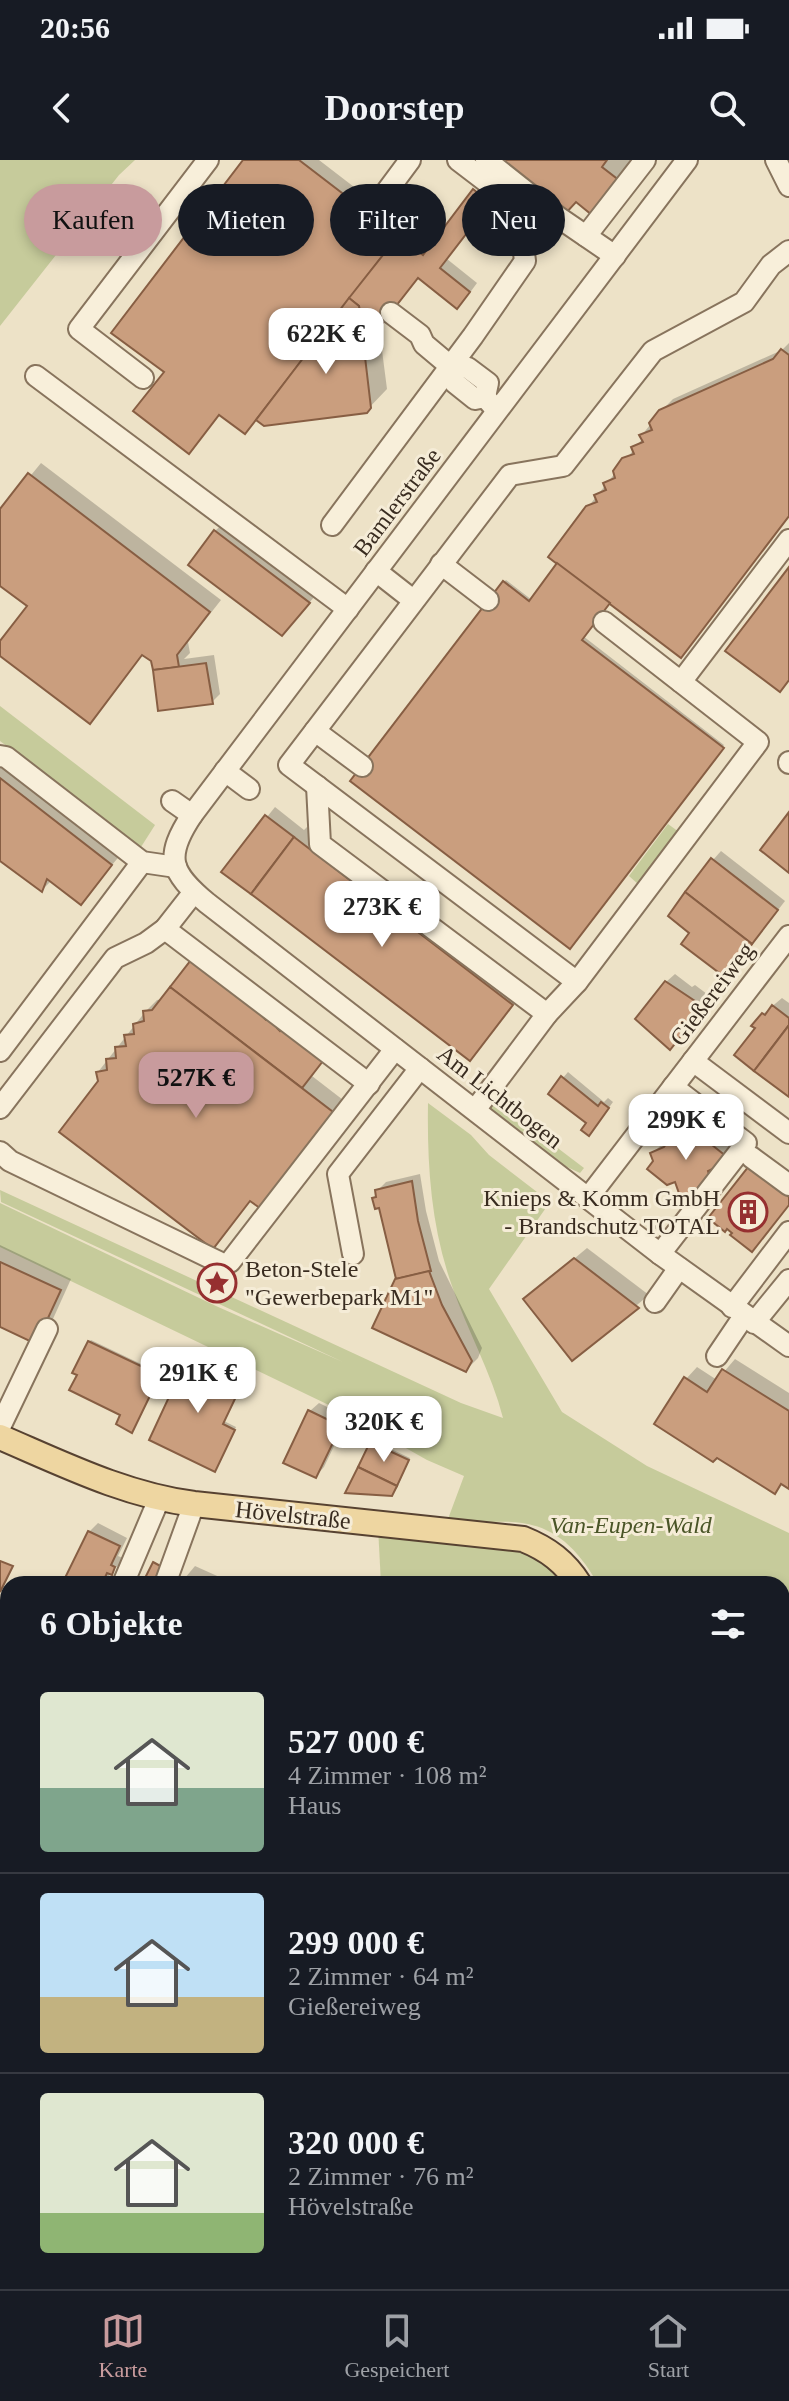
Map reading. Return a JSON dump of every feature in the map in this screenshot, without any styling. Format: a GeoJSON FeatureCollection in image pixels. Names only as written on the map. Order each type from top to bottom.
{"type":"FeatureCollection","features":[{"type":"Feature","properties":{"kind":"main road","name":"Hövelstraße"},"geometry":{"type":"LineString","coordinates":[[0,1437],[133,1493],[159,1499],[523,1539],[547,1550],[563,1562],[573,1576]]}},
{"type":"Feature","properties":{"kind":"street"},"geometry":{"type":"LineString","coordinates":[[143,378],[79,329],[208,160]]}},
{"type":"Feature","properties":{"kind":"street"},"geometry":{"type":"LineString","coordinates":[[392,184],[410,160]]}},
{"type":"Feature","properties":{"kind":"street"},"geometry":{"type":"LineString","coordinates":[[332,525],[525,261],[513,202],[458,160]]}},
{"type":"Feature","properties":{"kind":"street"},"geometry":{"type":"LineString","coordinates":[[486,160],[615,256]]}},
{"type":"Feature","properties":{"kind":"street"},"geometry":{"type":"LineString","coordinates":[[586,236],[645,160]]}},
{"type":"Feature","properties":{"kind":"street","name":"Bamlerstraße"},"geometry":{"type":"LineString","coordinates":[[184,880],[174,845],[192,815],[376,571],[492,404],[615,256],[687,160]]}},
{"type":"Feature","properties":{"kind":"street"},"geometry":{"type":"LineString","coordinates":[[776,160],[789,186]]}},
{"type":"Feature","properties":{"kind":"street"},"geometry":{"type":"LineString","coordinates":[[577,982],[289,765],[510,475],[563,466],[653,351],[744,302],[771,265],[789,251]]}},
{"type":"Feature","properties":{"kind":"street"},"geometry":{"type":"LineString","coordinates":[[391,313],[420,335],[424,344],[449,365],[455,383],[475,399],[492,404]]}},
{"type":"Feature","properties":{"kind":"street"},"geometry":{"type":"LineString","coordinates":[[36,376],[348,609]]}},
{"type":"Feature","properties":{"kind":"street"},"geometry":{"type":"LineString","coordinates":[[681,682],[789,540]]}},
{"type":"Feature","properties":{"kind":"street"},"geometry":{"type":"LineString","coordinates":[[441,564],[488,600]]}},
{"type":"Feature","properties":{"kind":"street"},"geometry":{"type":"LineString","coordinates":[[376,571],[413,600]]}},
{"type":"Feature","properties":{"kind":"street"},"geometry":{"type":"LineString","coordinates":[[475,1110],[547,1014],[577,982],[758,742],[604,622]]}},
{"type":"Feature","properties":{"kind":"street"},"geometry":{"type":"LineString","coordinates":[[315,731],[362,766]]}},
{"type":"Feature","properties":{"kind":"street"},"geometry":{"type":"LineString","coordinates":[[0,756],[6,757],[142,862],[184,880],[165,929],[146,943],[115,958],[0,1108]]}},
{"type":"Feature","properties":{"kind":"street"},"geometry":{"type":"LineString","coordinates":[[225,771],[249,789]]}},
{"type":"Feature","properties":{"kind":"street"},"geometry":{"type":"LineString","coordinates":[[317,786],[320,844],[547,1014]]}},
{"type":"Feature","properties":{"kind":"street"},"geometry":{"type":"LineString","coordinates":[[172,801],[192,815]]}},
{"type":"Feature","properties":{"kind":"street"},"geometry":{"type":"LineString","coordinates":[[0,1051],[142,862]]}},
{"type":"Feature","properties":{"kind":"street","name":"Am Lichtbogen"},"geometry":{"type":"LineString","coordinates":[[184,880],[395,1049],[660,1254],[789,1346]]}},
{"type":"Feature","properties":{"kind":"street"},"geometry":{"type":"LineString","coordinates":[[165,929],[369,1084]]}},
{"type":"Feature","properties":{"kind":"street","name":"Gießereiweg"},"geometry":{"type":"LineString","coordinates":[[588,1198],[789,936]]}},
{"type":"Feature","properties":{"kind":"street"},"geometry":{"type":"LineString","coordinates":[[772,958],[789,971]]}},
{"type":"Feature","properties":{"kind":"street"},"geometry":{"type":"LineString","coordinates":[[0,1152],[10,1161],[223,1264],[230,1262],[395,1049]]}},
{"type":"Feature","properties":{"kind":"street"},"geometry":{"type":"LineString","coordinates":[[693,1061],[789,1133]]}},
{"type":"Feature","properties":{"kind":"street"},"geometry":{"type":"LineString","coordinates":[[353,1254],[338,1174],[420,1068]]}},
{"type":"Feature","properties":{"kind":"street"},"geometry":{"type":"LineString","coordinates":[[660,1254],[746,1143],[673,1087]]}},
{"type":"Feature","properties":{"kind":"street"},"geometry":{"type":"LineString","coordinates":[[751,1157],[789,1185]]}},
{"type":"Feature","properties":{"kind":"street"},"geometry":{"type":"LineString","coordinates":[[717,1356],[744,1315],[789,1232]]}},
{"type":"Feature","properties":{"kind":"street"},"geometry":{"type":"LineString","coordinates":[[655,1302],[679,1268]]}},
{"type":"Feature","properties":{"kind":"street"},"geometry":{"type":"LineString","coordinates":[[744,1315],[789,1280]]}},
{"type":"Feature","properties":{"kind":"street"},"geometry":{"type":"LineString","coordinates":[[0,1427],[47,1329]]}},
{"type":"Feature","properties":{"kind":"street"},"geometry":{"type":"LineString","coordinates":[[126,1576],[159,1499]]}},
{"type":"Feature","properties":{"kind":"street"},"geometry":{"type":"LineString","coordinates":[[168,1576],[194,1504]]}},
{"type":"Feature","properties":{"kind":"green space"},"geometry":{"type":"Polygon","coordinates":[[[0,160],[135,160],[112,184],[24,184],[24,256],[55,256],[0,326],[0,160]]]}},
{"type":"Feature","properties":{"kind":"green space"},"geometry":{"type":"Polygon","coordinates":[[[0,706],[155,825],[141,847],[0,741],[0,706]]]}},
{"type":"Feature","properties":{"kind":"green space"},"geometry":{"type":"Polygon","coordinates":[[[668,824],[679,832],[638,884],[629,876],[668,824]]]}},
{"type":"Feature","properties":{"kind":"green space"},"geometry":{"type":"Polygon","coordinates":[[[493,1099],[584,1168],[580,1173],[565,1166],[490,1109],[488,1106],[493,1099]]]}},
{"type":"Feature","properties":{"kind":"green space","name":"Van-Eupen-Wald"},"geometry":{"type":"Polygon","coordinates":[[[428,1103],[550,1202],[489,1289],[562,1412],[647,1466],[789,1533],[789,1576],[593,1576],[567,1544],[534,1526],[494,1522],[445,1527],[464,1476],[427,1460],[335,1408],[0,1247],[0,1203],[216,1306],[343,1362],[1,1202],[0,1190],[461,1403],[503,1418],[445,1264],[435,1219],[428,1149],[428,1103]]]}},
{"type":"Feature","properties":{"kind":"green space"},"geometry":{"type":"Polygon","coordinates":[[[378,1527],[524,1542],[565,1576],[381,1576],[378,1527]]]}},
{"type":"Feature","properties":{"kind":"building"},"geometry":{"type":"Polygon","coordinates":[[[243,160],[299,160],[330,184],[330,256],[383,256],[245,434],[219,415],[189,454],[133,411],[164,372],[111,333],[178,245],[178,256],[314,256],[314,184],[225,184],[243,160]]]}},
{"type":"Feature","properties":{"kind":"building"},"geometry":{"type":"Polygon","coordinates":[[[497,160],[607,160],[602,167],[620,181],[592,215],[576,202],[565,212],[565,184],[528,184],[497,160]]]}},
{"type":"Feature","properties":{"kind":"building"},"geometry":{"type":"Polygon","coordinates":[[[462,204],[462,239],[440,268],[470,292],[457,309],[418,278],[364,347],[359,306],[349,298],[382,256],[446,256],[446,225],[462,204]]]}},
{"type":"Feature","properties":{"kind":"building"},"geometry":{"type":"Polygon","coordinates":[[[349,298],[359,306],[371,408],[367,413],[264,426],[256,420],[349,298]]]}},
{"type":"Feature","properties":{"kind":"building"},"geometry":{"type":"Polygon","coordinates":[[[781,349],[789,355],[789,516],[681,658],[548,557],[586,506],[597,502],[594,495],[606,490],[603,483],[615,478],[613,471],[622,458],[634,454],[631,447],[643,442],[639,435],[652,430],[649,423],[659,410],[773,359],[781,349]]]}},
{"type":"Feature","properties":{"kind":"building"},"geometry":{"type":"Polygon","coordinates":[[[28,473],[210,612],[177,655],[179,667],[153,670],[151,661],[142,655],[90,724],[0,656],[0,641],[27,606],[0,586],[0,509],[28,473]]]}},
{"type":"Feature","properties":{"kind":"building"},"geometry":{"type":"Polygon","coordinates":[[[214,530],[310,603],[282,636],[188,565],[214,530]]]}},
{"type":"Feature","properties":{"kind":"building"},"geometry":{"type":"Polygon","coordinates":[[[557,563],[610,603],[582,640],[724,748],[570,949],[350,781],[503,581],[529,601],[557,563]]]}},
{"type":"Feature","properties":{"kind":"building"},"geometry":{"type":"Polygon","coordinates":[[[789,567],[789,680],[780,692],[725,651],[789,567]]]}},
{"type":"Feature","properties":{"kind":"building"},"geometry":{"type":"Polygon","coordinates":[[[206,663],[213,704],[158,711],[153,670],[206,663]]]}},
{"type":"Feature","properties":{"kind":"building"},"geometry":{"type":"Polygon","coordinates":[[[0,778],[112,865],[81,905],[47,879],[42,892],[0,861],[0,778]]]}},
{"type":"Feature","properties":{"kind":"building"},"geometry":{"type":"Polygon","coordinates":[[[789,812],[789,873],[760,850],[789,812]]]}},
{"type":"Feature","properties":{"kind":"building"},"geometry":{"type":"Polygon","coordinates":[[[265,815],[294,837],[251,894],[221,872],[265,815]]]}},
{"type":"Feature","properties":{"kind":"building"},"geometry":{"type":"Polygon","coordinates":[[[294,837],[513,1005],[470,1061],[251,894],[294,837]]]}},
{"type":"Feature","properties":{"kind":"building"},"geometry":{"type":"Polygon","coordinates":[[[711,858],[778,910],[752,944],[685,892],[711,858]]]}},
{"type":"Feature","properties":{"kind":"building"},"geometry":{"type":"Polygon","coordinates":[[[685,892],[752,944],[726,978],[681,944],[689,933],[668,916],[685,892]]]}},
{"type":"Feature","properties":{"kind":"building"},"geometry":{"type":"Polygon","coordinates":[[[191,960],[264,1014],[262,1016],[266,1020],[276,1019],[280,1031],[282,1029],[323,1061],[302,1088],[170,987],[191,960]]]}},
{"type":"Feature","properties":{"kind":"building"},"geometry":{"type":"Polygon","coordinates":[[[665,981],[704,1007],[670,1050],[635,1019],[665,981]]]}},
{"type":"Feature","properties":{"kind":"building"},"geometry":{"type":"Polygon","coordinates":[[[170,987],[337,1115],[264,1211],[250,1201],[213,1249],[59,1132],[98,1081],[96,1072],[107,1070],[106,1059],[116,1058],[115,1047],[126,1046],[124,1035],[134,1034],[133,1024],[144,1021],[143,1011],[152,1010],[170,987]]]}},
{"type":"Feature","properties":{"kind":"building"},"geometry":{"type":"Polygon","coordinates":[[[772,1005],[789,1018],[789,1025],[754,1071],[734,1055],[755,1028],[751,1026],[772,1005]]]}},
{"type":"Feature","properties":{"kind":"building"},"geometry":{"type":"Polygon","coordinates":[[[789,1025],[789,1097],[754,1071],[789,1025]]]}},
{"type":"Feature","properties":{"kind":"building"},"geometry":{"type":"Polygon","coordinates":[[[561,1076],[598,1106],[601,1102],[609,1108],[589,1136],[581,1130],[586,1123],[548,1094],[561,1076]]]}},
{"type":"Feature","properties":{"kind":"building"},"geometry":{"type":"Polygon","coordinates":[[[688,1126],[699,1135],[707,1131],[712,1145],[727,1157],[721,1165],[708,1171],[710,1178],[691,1204],[680,1196],[675,1182],[667,1185],[647,1169],[653,1161],[650,1153],[664,1147],[675,1131],[688,1126]]]}},
{"type":"Feature","properties":{"kind":"building","name":"Knieps & Komm GmbH - Brandschutz TOTAL"},"geometry":{"type":"Polygon","coordinates":[[[749,1166],[789,1197],[789,1205],[752,1252],[727,1229],[725,1232],[708,1218],[749,1166]]]}},
{"type":"Feature","properties":{"kind":"building"},"geometry":{"type":"Polygon","coordinates":[[[412,1181],[431,1271],[396,1279],[379,1208],[375,1209],[372,1198],[376,1197],[375,1190],[412,1181]]]}},
{"type":"Feature","properties":{"kind":"building"},"geometry":{"type":"Polygon","coordinates":[[[574,1258],[639,1308],[572,1361],[523,1299],[574,1258]]]}},
{"type":"Feature","properties":{"kind":"building"},"geometry":{"type":"Polygon","coordinates":[[[0,1262],[61,1290],[36,1344],[0,1327],[0,1262]]]}},
{"type":"Feature","properties":{"kind":"building"},"geometry":{"type":"Polygon","coordinates":[[[429,1271],[442,1305],[472,1361],[466,1372],[372,1328],[395,1279],[429,1271]]]}},
{"type":"Feature","properties":{"kind":"building"},"geometry":{"type":"Polygon","coordinates":[[[88,1341],[160,1375],[132,1433],[116,1424],[120,1415],[69,1390],[77,1375],[72,1373],[88,1341]]]}},
{"type":"Feature","properties":{"kind":"building"},"geometry":{"type":"Polygon","coordinates":[[[188,1356],[243,1382],[223,1424],[235,1430],[215,1472],[149,1440],[188,1356]]]}},
{"type":"Feature","properties":{"kind":"building"},"geometry":{"type":"Polygon","coordinates":[[[722,1369],[789,1411],[789,1489],[781,1484],[775,1494],[717,1458],[713,1462],[654,1424],[684,1377],[707,1392],[722,1369]]]}},
{"type":"Feature","properties":{"kind":"building"},"geometry":{"type":"Polygon","coordinates":[[[308,1410],[341,1426],[316,1478],[283,1463],[308,1410]]]}},
{"type":"Feature","properties":{"kind":"building"},"geometry":{"type":"Polygon","coordinates":[[[370,1442],[409,1460],[397,1486],[358,1467],[370,1442]]]}},
{"type":"Feature","properties":{"kind":"building"},"geometry":{"type":"Polygon","coordinates":[[[358,1467],[397,1486],[392,1496],[345,1493],[358,1467]]]}},
{"type":"Feature","properties":{"kind":"building"},"geometry":{"type":"Polygon","coordinates":[[[88,1531],[120,1546],[111,1565],[115,1567],[112,1575],[66,1576],[88,1531]]]}},
{"type":"Feature","properties":{"kind":"building"},"geometry":{"type":"Polygon","coordinates":[[[0,1561],[13,1566],[8,1576],[0,1576],[0,1561]]]}},
{"type":"Feature","properties":{"kind":"building"},"geometry":{"type":"Polygon","coordinates":[[[153,1562],[164,1568],[160,1576],[146,1576],[153,1562]]]}},
{"type":"Feature","properties":{"kind":"place","name":"Knieps & Komm GmbH - Brandschutz TOTAL"},"geometry":{"type":"Point","coordinates":[748,1212]}},
{"type":"Feature","properties":{"kind":"place","name":"Beton-Stele \"Gewerbepark M1\""},"geometry":{"type":"Point","coordinates":[217,1283]}}]}
